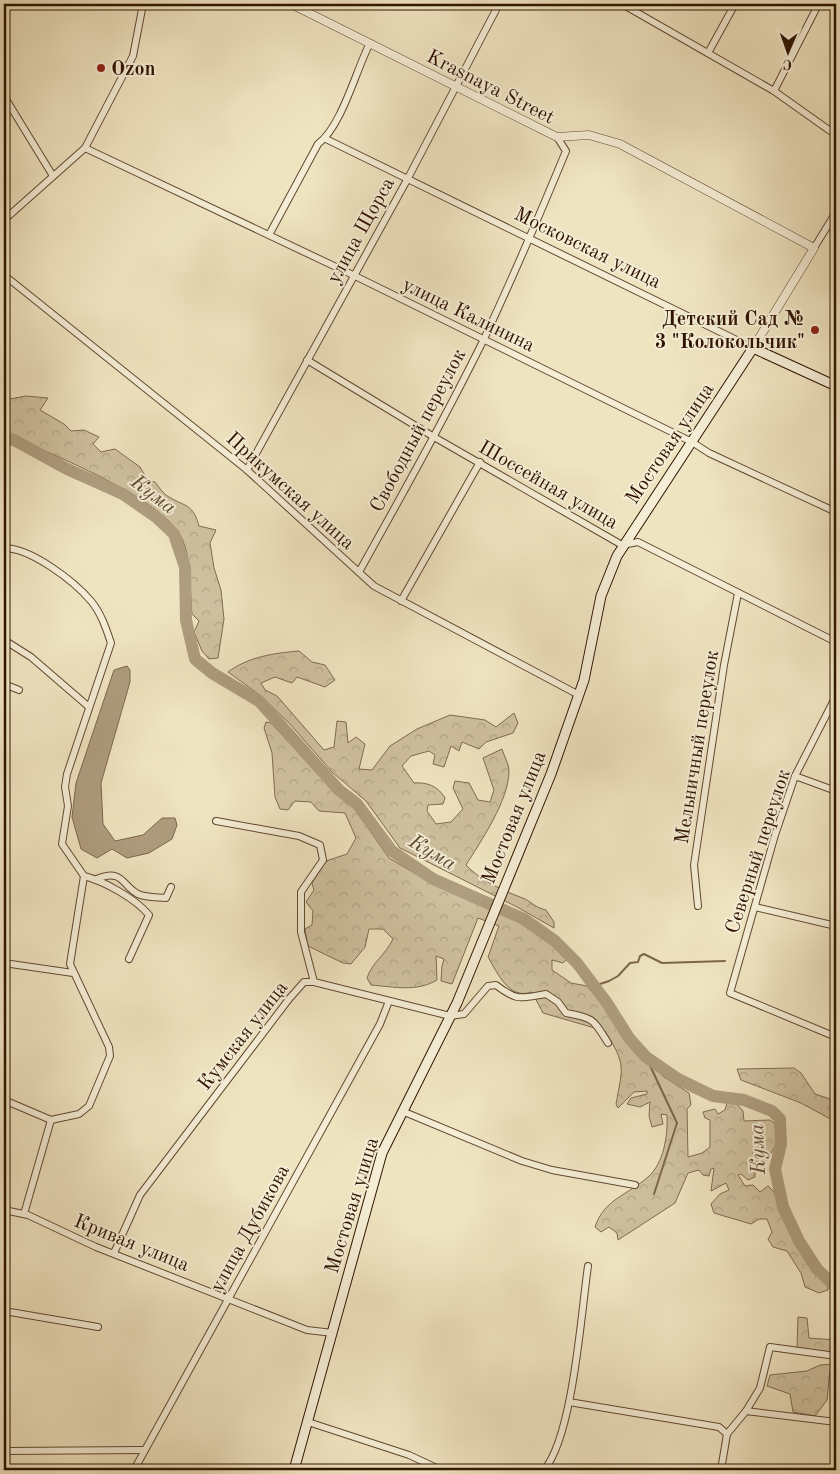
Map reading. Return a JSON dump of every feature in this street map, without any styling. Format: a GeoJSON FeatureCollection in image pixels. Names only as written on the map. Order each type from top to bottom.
{"type":"FeatureCollection","features":[{"type":"Feature","properties":{"kind":"main road","name":"Московская улица"},"geometry":{"type":"LineString","coordinates":[[753,348],[836,386]]}},
{"type":"Feature","properties":{"kind":"main road","name":"Мостовая улица"},"geometry":{"type":"LineString","coordinates":[[294,1470],[382,1153],[457,1003],[550,774],[579,695],[602,596],[622,545],[753,348]]}},
{"type":"Feature","properties":{"kind":"street"},"geometry":{"type":"LineString","coordinates":[[4,220],[85,148],[133,56],[143,4]]}},
{"type":"Feature","properties":{"kind":"street","name":"Krasnaya Street"},"geometry":{"type":"LineString","coordinates":[[291,4],[557,137],[590,135],[620,144],[814,248]]}},
{"type":"Feature","properties":{"kind":"street","name":"улица Щорса"},"geometry":{"type":"LineString","coordinates":[[247,470],[407,180],[499,4]]}},
{"type":"Feature","properties":{"kind":"street"},"geometry":{"type":"LineString","coordinates":[[622,4],[774,91],[836,135]]}},
{"type":"Feature","properties":{"kind":"street"},"geometry":{"type":"LineString","coordinates":[[708,53],[735,4]]}},
{"type":"Feature","properties":{"kind":"street"},"geometry":{"type":"LineString","coordinates":[[774,91],[817,7],[810,4]]}},
{"type":"Feature","properties":{"kind":"street"},"geometry":{"type":"LineString","coordinates":[[269,236],[318,144],[326,138],[352,87],[361,61],[370,43]]}},
{"type":"Feature","properties":{"kind":"street"},"geometry":{"type":"LineString","coordinates":[[4,96],[53,176]]}},
{"type":"Feature","properties":{"kind":"street","name":"Свободный переулок"},"geometry":{"type":"LineString","coordinates":[[359,572],[434,437],[530,239],[566,151],[557,137]]}},
{"type":"Feature","properties":{"kind":"street","name":"Московская улица"},"geometry":{"type":"LineString","coordinates":[[326,138],[407,180],[753,348]]}},
{"type":"Feature","properties":{"kind":"street","name":"улица Калинина"},"geometry":{"type":"LineString","coordinates":[[85,148],[353,275],[692,442],[709,453],[836,512]]}},
{"type":"Feature","properties":{"kind":"street","name":"Мостовая улица"},"geometry":{"type":"LineString","coordinates":[[753,348],[836,212]]}},
{"type":"Feature","properties":{"kind":"street","name":"Прикумская улица"},"geometry":{"type":"LineString","coordinates":[[4,276],[247,470],[374,586],[579,695]]}},
{"type":"Feature","properties":{"kind":"street","name":"Шоссейная улица"},"geometry":{"type":"LineString","coordinates":[[307,360],[434,437],[622,545],[638,542],[836,642]]}},
{"type":"Feature","properties":{"kind":"street"},"geometry":{"type":"LineString","coordinates":[[401,601],[480,462]]}},
{"type":"Feature","properties":{"kind":"street"},"geometry":{"type":"LineString","coordinates":[[4,548],[39,560],[52,568],[91,601],[105,624],[111,643],[67,774],[65,787],[68,806],[62,844],[84,876],[97,879],[149,914],[129,959]]}},
{"type":"Feature","properties":{"kind":"street","name":"Мельничный переулок"},"geometry":{"type":"LineString","coordinates":[[698,906],[694,865],[724,666],[738,593]]}},
{"type":"Feature","properties":{"kind":"street"},"geometry":{"type":"LineString","coordinates":[[4,640],[31,657],[89,707]]}},
{"type":"Feature","properties":{"kind":"street"},"geometry":{"type":"LineString","coordinates":[[4,684],[19,690]]}},
{"type":"Feature","properties":{"kind":"street","name":"Северный переулок"},"geometry":{"type":"LineString","coordinates":[[836,696],[795,776],[775,835],[730,993],[836,1037]]}},
{"type":"Feature","properties":{"kind":"street"},"geometry":{"type":"LineString","coordinates":[[795,776],[836,791]]}},
{"type":"Feature","properties":{"kind":"street","name":"Кумская улица"},"geometry":{"type":"LineString","coordinates":[[114,1253],[140,1195],[289,999],[304,982],[314,982],[301,932],[301,892],[323,860],[320,845],[299,836],[216,821]]}},
{"type":"Feature","properties":{"kind":"street"},"geometry":{"type":"LineString","coordinates":[[97,879],[107,875],[116,877],[127,882],[136,893],[146,896],[166,898],[171,887]]}},
{"type":"Feature","properties":{"kind":"street"},"geometry":{"type":"LineString","coordinates":[[4,1100],[50,1120],[79,1114],[89,1106],[110,1056],[109,1047],[70,964],[84,876]]}},
{"type":"Feature","properties":{"kind":"street"},"geometry":{"type":"LineString","coordinates":[[755,907],[836,926]]}},
{"type":"Feature","properties":{"kind":"street"},"geometry":{"type":"LineString","coordinates":[[4,963],[73,973]]}},
{"type":"Feature","properties":{"kind":"street"},"geometry":{"type":"LineString","coordinates":[[314,982],[450,1016],[464,1014],[488,986],[496,985],[509,995],[522,999],[546,994],[558,1002],[566,1013],[587,1017],[595,1022],[608,1043]]}},
{"type":"Feature","properties":{"kind":"street","name":"улица Дубикова"},"geometry":{"type":"LineString","coordinates":[[134,1470],[380,1024],[389,1001]]}},
{"type":"Feature","properties":{"kind":"street"},"geometry":{"type":"LineString","coordinates":[[402,1112],[522,1161],[552,1170],[635,1185]]}},
{"type":"Feature","properties":{"kind":"street"},"geometry":{"type":"LineString","coordinates":[[24,1214],[50,1120]]}},
{"type":"Feature","properties":{"kind":"street","name":"Кривая улица"},"geometry":{"type":"LineString","coordinates":[[4,1210],[24,1214],[114,1253],[306,1330],[333,1334]]}},
{"type":"Feature","properties":{"kind":"street"},"geometry":{"type":"LineString","coordinates":[[544,1470],[553,1460],[569,1402],[588,1266]]}},
{"type":"Feature","properties":{"kind":"street"},"geometry":{"type":"LineString","coordinates":[[4,1311],[98,1327]]}},
{"type":"Feature","properties":{"kind":"street"},"geometry":{"type":"LineString","coordinates":[[721,1470],[727,1434],[746,1411],[760,1388],[770,1347],[836,1356]]}},
{"type":"Feature","properties":{"kind":"street"},"geometry":{"type":"LineString","coordinates":[[569,1402],[719,1427],[727,1434]]}},
{"type":"Feature","properties":{"kind":"street"},"geometry":{"type":"LineString","coordinates":[[746,1411],[836,1422]]}},
{"type":"Feature","properties":{"kind":"street"},"geometry":{"type":"LineString","coordinates":[[308,1422],[409,1455],[441,1470]]}},
{"type":"Feature","properties":{"kind":"street"},"geometry":{"type":"LineString","coordinates":[[4,1451],[144,1450]]}},
{"type":"Feature","properties":{"kind":"green space"},"geometry":{"type":"Polygon","coordinates":[[[26,396],[48,398],[40,410],[64,424],[71,431],[84,430],[99,437],[93,444],[101,452],[115,449],[140,467],[148,481],[155,482],[167,496],[188,507],[197,519],[199,526],[216,530],[210,543],[214,568],[221,590],[224,619],[218,658],[209,659],[202,651],[194,632],[199,621],[192,614],[190,572],[186,550],[178,532],[166,518],[148,504],[126,491],[54,455],[14,437],[4,435],[4,400],[26,396]]]}},
{"type":"Feature","properties":{"kind":"green space"},"geometry":{"type":"Polygon","coordinates":[[[299,651],[312,662],[325,665],[335,680],[325,687],[297,677],[292,683],[275,677],[261,683],[265,690],[277,696],[324,750],[334,747],[337,721],[346,722],[348,743],[356,737],[365,744],[359,769],[372,770],[390,746],[417,729],[450,715],[485,720],[496,727],[514,713],[518,723],[513,733],[486,742],[479,749],[462,742],[459,751],[451,746],[444,767],[433,764],[435,755],[429,751],[411,756],[402,766],[414,783],[432,786],[439,790],[445,798],[443,804],[428,805],[427,811],[436,824],[451,822],[463,809],[453,788],[455,781],[469,783],[478,800],[490,802],[494,790],[483,758],[502,749],[509,771],[504,795],[493,820],[466,865],[493,885],[546,910],[554,922],[554,928],[517,907],[400,848],[366,801],[332,772],[290,724],[261,696],[228,672],[253,659],[299,651]]]}},
{"type":"Feature","properties":{"kind":"green space"},"geometry":{"type":"Polygon","coordinates":[[[266,722],[271,723],[334,791],[353,807],[389,858],[431,883],[512,918],[564,952],[567,959],[563,963],[552,960],[552,970],[571,983],[587,986],[602,1004],[626,1041],[664,1077],[689,1093],[691,1105],[687,1109],[688,1157],[702,1153],[710,1147],[710,1120],[705,1118],[703,1112],[715,1109],[718,1114],[725,1110],[727,1103],[735,1102],[743,1111],[744,1121],[770,1120],[775,1124],[777,1143],[767,1160],[755,1162],[755,1177],[748,1180],[741,1174],[738,1175],[745,1186],[753,1185],[760,1192],[768,1186],[774,1192],[795,1242],[809,1264],[828,1284],[828,1290],[819,1293],[805,1287],[801,1273],[787,1251],[773,1247],[768,1239],[772,1232],[767,1219],[759,1219],[751,1224],[714,1213],[711,1204],[720,1194],[729,1190],[726,1183],[711,1191],[714,1168],[711,1169],[709,1176],[703,1175],[699,1170],[688,1173],[675,1203],[618,1240],[617,1233],[609,1227],[601,1232],[595,1227],[604,1210],[610,1204],[648,1177],[658,1164],[664,1148],[667,1115],[661,1114],[663,1124],[652,1127],[649,1116],[650,1102],[640,1107],[627,1104],[631,1098],[647,1094],[647,1091],[634,1092],[618,1108],[616,1104],[621,1073],[620,1059],[605,1031],[543,1013],[532,992],[517,992],[505,984],[488,957],[499,926],[478,918],[452,984],[441,981],[444,959],[436,956],[437,980],[429,984],[405,988],[371,985],[367,978],[369,973],[393,939],[383,929],[369,929],[365,947],[351,964],[343,963],[308,946],[305,929],[312,925],[313,911],[306,902],[314,890],[312,883],[326,861],[347,854],[356,838],[345,813],[319,811],[311,802],[295,801],[288,810],[280,809],[275,797],[272,753],[264,728],[266,722]]]}},
{"type":"Feature","properties":{"kind":"green space"},"geometry":{"type":"Polygon","coordinates":[[[794,1068],[801,1073],[815,1094],[836,1101],[836,1122],[801,1103],[741,1080],[737,1069],[794,1068]]]}},
{"type":"Feature","properties":{"kind":"green space"},"geometry":{"type":"Polygon","coordinates":[[[798,1317],[807,1318],[809,1338],[836,1340],[836,1354],[797,1348],[798,1317]]]}},
{"type":"Feature","properties":{"kind":"green space"},"geometry":{"type":"Polygon","coordinates":[[[836,1364],[836,1374],[830,1370],[827,1400],[815,1416],[793,1412],[790,1394],[767,1386],[770,1375],[807,1371],[820,1365],[836,1364]]]}},
{"type":"Feature","properties":{"kind":"shaded area"},"geometry":{"type":"Polygon","coordinates":[[[127,666],[130,670],[130,682],[101,783],[103,824],[115,841],[143,835],[162,818],[175,818],[177,825],[172,839],[149,853],[127,858],[112,849],[97,858],[81,849],[72,817],[76,783],[114,670],[127,666]]]}},
{"type":"Feature","properties":{"kind":"waterway","name":"Кума"},"geometry":{"type":"LineString","coordinates":[[4,438],[14,440],[67,469],[123,494],[156,517],[174,534],[185,567],[186,620],[195,659],[212,673],[259,701],[339,790],[357,804],[392,851],[433,879],[524,919],[555,941],[577,963],[607,1003],[629,1038],[646,1057],[678,1079],[713,1096],[744,1100],[772,1111],[780,1119],[781,1144],[775,1169],[783,1207],[799,1241],[817,1269],[836,1287]]}},
{"type":"Feature","properties":{"kind":"waterway"},"geometry":{"type":"LineString","coordinates":[[594,986],[618,976],[630,963],[638,962],[640,956],[644,954],[662,963],[725,961]]}},
{"type":"Feature","properties":{"kind":"waterway"},"geometry":{"type":"LineString","coordinates":[[646,1057],[677,1123],[654,1194]]}},
{"type":"Feature","properties":{"kind":"place","name":"Ozon"},"geometry":{"type":"Point","coordinates":[101,68]}},
{"type":"Feature","properties":{"kind":"place","name":"Детский Сад № 3 \"Колокольчик\""},"geometry":{"type":"Point","coordinates":[815,330]}}]}
